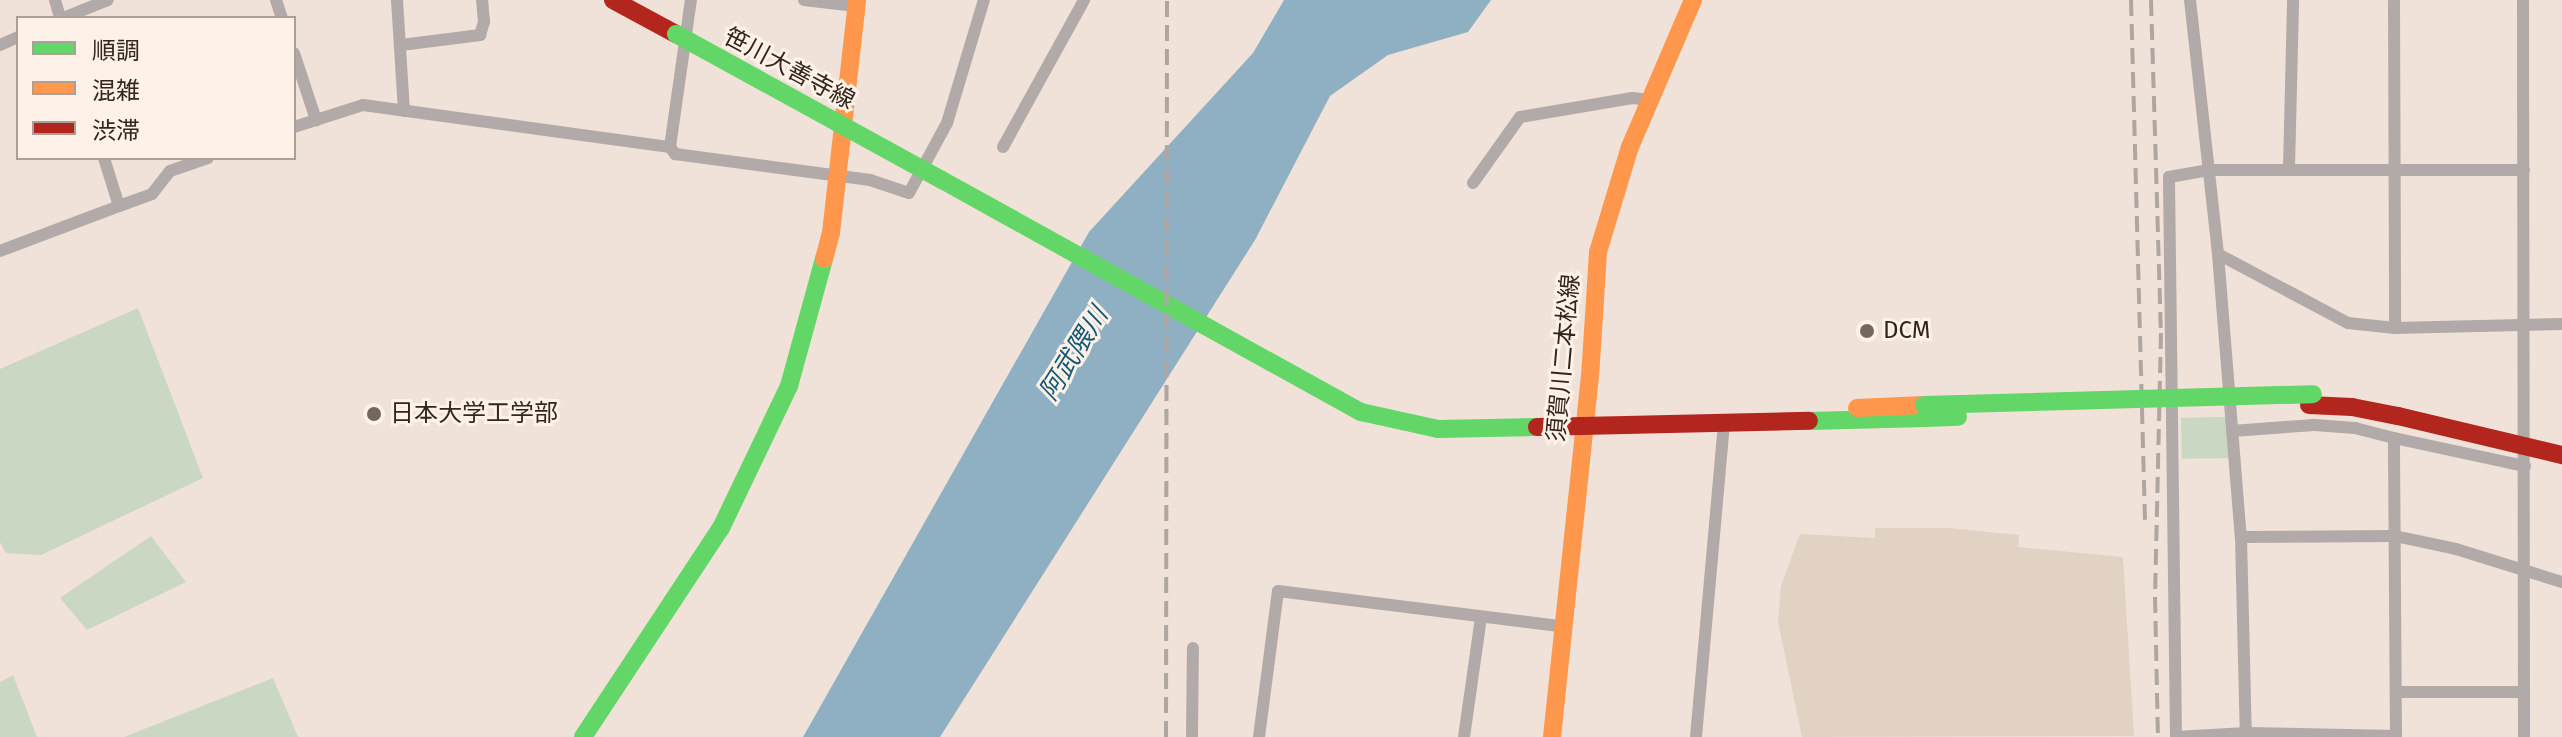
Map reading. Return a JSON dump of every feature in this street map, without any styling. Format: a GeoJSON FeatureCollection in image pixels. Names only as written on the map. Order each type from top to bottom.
{"type":"FeatureCollection","features":[{"type":"Feature","properties":{"kind":"street"},"geometry":{"type":"LineString","coordinates":[[67,16],[108,0]]}},
{"type":"Feature","properties":{"kind":"street"},"geometry":{"type":"LineString","coordinates":[[397,0],[404,111]]}},
{"type":"Feature","properties":{"kind":"street"},"geometry":{"type":"LineString","coordinates":[[401,45],[480,35],[484,22],[482,0]]}},
{"type":"Feature","properties":{"kind":"street","name":"笹川大善寺線"},"geometry":{"type":"LineString","coordinates":[[613,0],[1361,412],[1438,429],[1583,424]]}},
{"type":"Feature","properties":{"kind":"street"},"geometry":{"type":"LineString","coordinates":[[691,0],[670,147],[675,154],[870,180],[909,193],[947,123],[984,0]]}},
{"type":"Feature","properties":{"kind":"street"},"geometry":{"type":"LineString","coordinates":[[583,737],[718,533],[789,386],[817,290],[839,177],[857,3],[804,0]]}},
{"type":"Feature","properties":{"kind":"street"},"geometry":{"type":"LineString","coordinates":[[1003,147],[1084,0]]}},
{"type":"Feature","properties":{"kind":"street","name":"須賀川二本松線"},"geometry":{"type":"LineString","coordinates":[[1552,737],[1598,252],[1616,187],[1693,0]]}},
{"type":"Feature","properties":{"kind":"street"},"geometry":{"type":"LineString","coordinates":[[2190,0],[2218,254],[2241,537],[2246,735]]}},
{"type":"Feature","properties":{"kind":"street"},"geometry":{"type":"LineString","coordinates":[[2289,168],[2293,0]]}},
{"type":"Feature","properties":{"kind":"street"},"geometry":{"type":"LineString","coordinates":[[2394,0],[2395,328]]}},
{"type":"Feature","properties":{"kind":"street"},"geometry":{"type":"LineString","coordinates":[[2523,0],[2524,737]]}},
{"type":"Feature","properties":{"kind":"street"},"geometry":{"type":"LineString","coordinates":[[296,59],[316,120]]}},
{"type":"Feature","properties":{"kind":"street"},"geometry":{"type":"LineString","coordinates":[[1473,183],[1520,117],[1632,98],[1650,100]]}},
{"type":"Feature","properties":{"kind":"street"},"geometry":{"type":"LineString","coordinates":[[296,126],[363,105],[670,147]]}},
{"type":"Feature","properties":{"kind":"street"},"geometry":{"type":"LineString","coordinates":[[105,160],[119,206]]}},
{"type":"Feature","properties":{"kind":"street"},"geometry":{"type":"LineString","coordinates":[[0,251],[152,194],[170,171],[202,160]]}},
{"type":"Feature","properties":{"kind":"street"},"geometry":{"type":"LineString","coordinates":[[2394,438],[2396,736],[2176,737],[2169,177],[2207,170],[2289,168],[2524,170]]}},
{"type":"Feature","properties":{"kind":"street"},"geometry":{"type":"LineString","coordinates":[[2218,254],[2348,323],[2395,328],[2562,324]]}},
{"type":"Feature","properties":{"kind":"street"},"geometry":{"type":"LineString","coordinates":[[1583,424],[1671,414],[1924,412],[2375,399],[2525,440],[2562,455]]}},
{"type":"Feature","properties":{"kind":"street"},"geometry":{"type":"LineString","coordinates":[[1583,424],[1724,424],[1924,412]]}},
{"type":"Feature","properties":{"kind":"street"},"geometry":{"type":"LineString","coordinates":[[1696,737],[1724,424]]}},
{"type":"Feature","properties":{"kind":"street"},"geometry":{"type":"LineString","coordinates":[[2232,431],[2314,425],[2355,428],[2525,466]]}},
{"type":"Feature","properties":{"kind":"street"},"geometry":{"type":"LineString","coordinates":[[2525,440],[2562,442]]}},
{"type":"Feature","properties":{"kind":"street"},"geometry":{"type":"LineString","coordinates":[[2241,537],[2395,536],[2562,582]]}},
{"type":"Feature","properties":{"kind":"street"},"geometry":{"type":"LineString","coordinates":[[1259,737],[1278,591],[1561,626]]}},
{"type":"Feature","properties":{"kind":"street"},"geometry":{"type":"LineString","coordinates":[[1464,737],[1481,617]]}},
{"type":"Feature","properties":{"kind":"street"},"geometry":{"type":"LineString","coordinates":[[1192,737],[1193,648]]}},
{"type":"Feature","properties":{"kind":"street"},"geometry":{"type":"LineString","coordinates":[[2396,692],[2524,692]]}},
{"type":"Feature","properties":{"kind":"shaded area"},"geometry":{"type":"Polygon","coordinates":[[[1875,528],[1949,528],[2019,535],[2018,547],[2123,557],[2134,736],[1802,737],[1778,622],[1781,586],[1800,534],[1875,538],[1875,528]]]}},
{"type":"Feature","properties":{"kind":"green space"},"geometry":{"type":"Polygon","coordinates":[[[138,308],[203,478],[41,555],[6,553],[0,542],[0,369],[138,308]]]}},
{"type":"Feature","properties":{"kind":"green space"},"geometry":{"type":"Polygon","coordinates":[[[2228,417],[2229,458],[2182,459],[2181,418],[2228,417]]]}},
{"type":"Feature","properties":{"kind":"green space"},"geometry":{"type":"Polygon","coordinates":[[[151,536],[186,582],[87,630],[60,598],[151,536]]]}},
{"type":"Feature","properties":{"kind":"green space"},"geometry":{"type":"Polygon","coordinates":[[[13,675],[37,737],[0,737],[0,682],[13,675]]]}},
{"type":"Feature","properties":{"kind":"green space"},"geometry":{"type":"Polygon","coordinates":[[[273,678],[298,737],[124,737],[273,678]]]}},
{"type":"Feature","properties":{"kind":"water","name":"阿武隈川"},"geometry":{"type":"Polygon","coordinates":[[[1284,0],[1491,0],[1468,32],[1388,55],[1330,96],[1255,240],[940,737],[803,737],[1089,232],[1253,53],[1284,0]]]}},
{"type":"Feature","properties":{"kind":"railway"},"geometry":{"type":"LineString","coordinates":[[1166,737],[1167,0]]}},
{"type":"Feature","properties":{"kind":"railway"},"geometry":{"type":"LineString","coordinates":[[2131,0],[2145,520]]}},
{"type":"Feature","properties":{"kind":"railway"},"geometry":{"type":"LineString","coordinates":[[2151,0],[2161,333],[2155,597],[2158,737]]}},
{"type":"Feature","properties":{"kind":"traffic: fast"},"geometry":{"type":"LineString","coordinates":[[676,34],[942,180]]}},
{"type":"Feature","properties":{"kind":"traffic: fast"},"geometry":{"type":"LineString","coordinates":[[942,180],[1361,412],[1438,429],[1537,427]]}},
{"type":"Feature","properties":{"kind":"traffic: fast"},"geometry":{"type":"LineString","coordinates":[[583,737],[721,528],[789,386],[824,259]]}},
{"type":"Feature","properties":{"kind":"traffic: fast"},"geometry":{"type":"LineString","coordinates":[[1924,405],[2313,394]]}},
{"type":"Feature","properties":{"kind":"traffic: fast"},"geometry":{"type":"LineString","coordinates":[[1925,418],[1958,417]]}},
{"type":"Feature","properties":{"kind":"traffic: fast"},"geometry":{"type":"LineString","coordinates":[[1809,421],[1925,418]]}},
{"type":"Feature","properties":{"kind":"traffic: slow"},"geometry":{"type":"LineString","coordinates":[[824,259],[831,233],[857,0]]}},
{"type":"Feature","properties":{"kind":"traffic: slow"},"geometry":{"type":"LineString","coordinates":[[1552,737],[1590,377],[1598,252],[1630,147],[1693,0]]}},
{"type":"Feature","properties":{"kind":"traffic: slow"},"geometry":{"type":"LineString","coordinates":[[1857,408],[1924,405]]}},
{"type":"Feature","properties":{"kind":"traffic: jam"},"geometry":{"type":"LineString","coordinates":[[613,0],[676,34]]}},
{"type":"Feature","properties":{"kind":"traffic: jam"},"geometry":{"type":"LineString","coordinates":[[2309,405],[2352,407],[2398,416],[2562,455]]}},
{"type":"Feature","properties":{"kind":"traffic: jam"},"geometry":{"type":"LineString","coordinates":[[1537,427],[1809,421]]}},
{"type":"Feature","properties":{"kind":"place","name":"DCM"},"geometry":{"type":"Point","coordinates":[1867,331]}},
{"type":"Feature","properties":{"kind":"place","name":"日本大学工学部"},"geometry":{"type":"Point","coordinates":[374,414]}}]}
